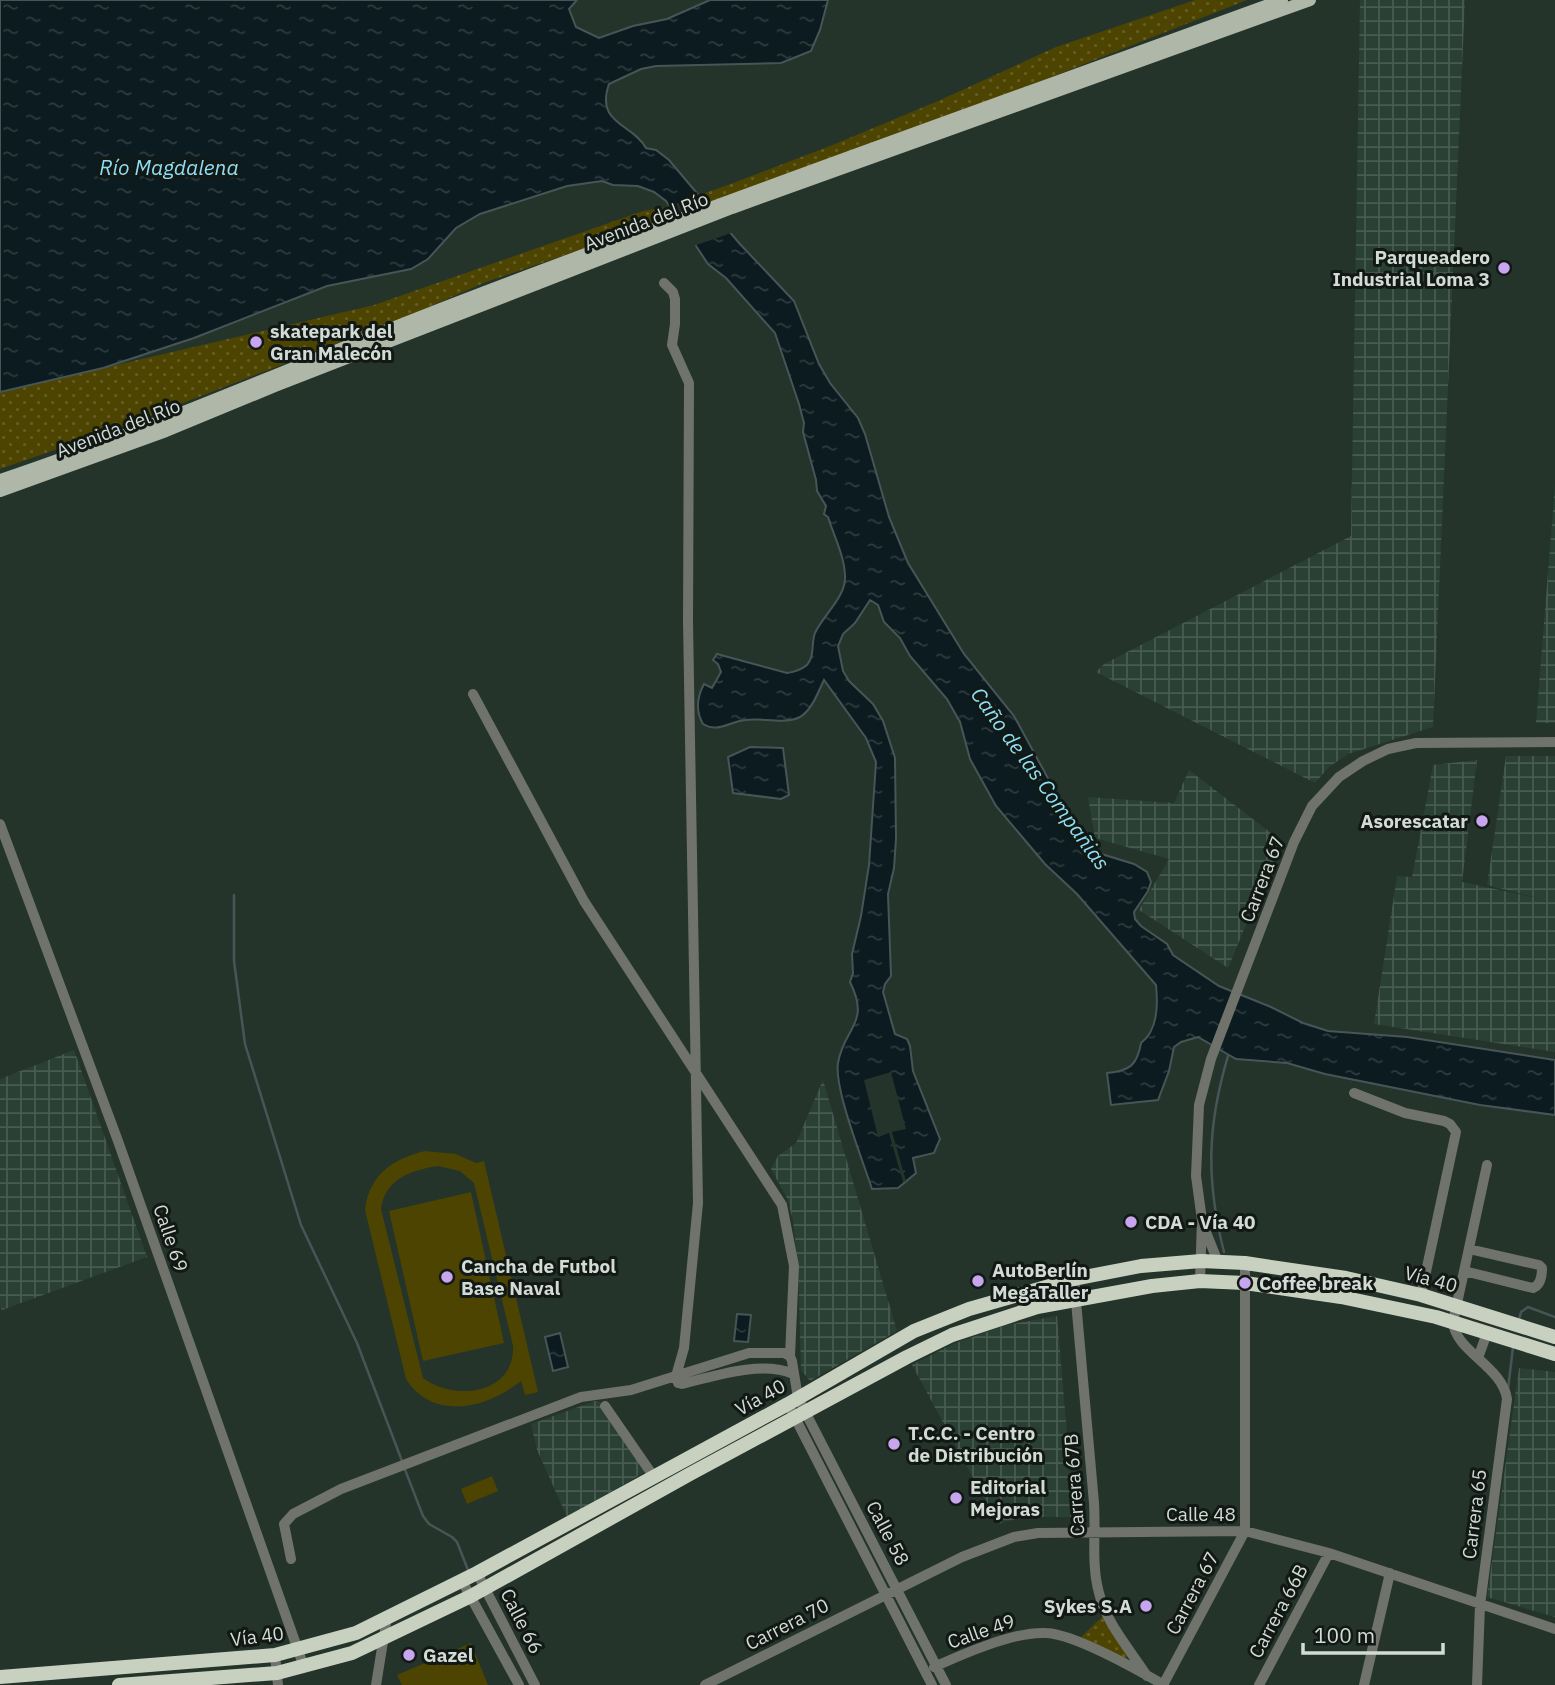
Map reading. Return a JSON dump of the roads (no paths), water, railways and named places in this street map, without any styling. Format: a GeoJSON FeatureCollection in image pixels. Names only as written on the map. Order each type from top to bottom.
{"type":"FeatureCollection","features":[{"type":"Feature","properties":{"kind":"highway","name":"Vía 40"},"geometry":{"type":"LineString","coordinates":[[0,1677],[275,1655],[356,1633],[477,1573],[793,1401],[914,1331],[969,1309],[1074,1279],[1141,1266],[1201,1262],[1245,1263],[1346,1278],[1421,1295],[1555,1337]]}},
{"type":"Feature","properties":{"kind":"highway","name":"Vía 40"},"geometry":{"type":"LineString","coordinates":[[119,1685],[277,1679],[304,1667],[352,1653],[471,1596],[800,1415],[952,1335],[1009,1315],[1076,1299],[1200,1281],[1245,1283],[1341,1297],[1453,1322],[1555,1354]]}},
{"type":"Feature","properties":{"kind":"main road","name":"Avenida del Río"},"geometry":{"type":"LineString","coordinates":[[0,480],[211,403],[432,312],[1282,0]]}},
{"type":"Feature","properties":{"kind":"main road","name":"Avenida del Río"},"geometry":{"type":"LineString","coordinates":[[731,204],[1310,0]]}},
{"type":"Feature","properties":{"kind":"main road","name":"Avenida del Río"},"geometry":{"type":"LineString","coordinates":[[0,491],[166,432],[672,226]]}},
{"type":"Feature","properties":{"kind":"street"},"geometry":{"type":"LineString","coordinates":[[664,283],[673,292],[675,299],[672,345],[689,383],[688,622],[697,1075],[698,1217],[684,1348],[676,1376],[682,1384],[748,1370],[777,1368],[793,1374]]}},
{"type":"Feature","properties":{"kind":"street","name":"Calle 58"},"geometry":{"type":"LineString","coordinates":[[473,694],[584,901],[782,1205],[794,1266],[790,1356],[793,1401],[932,1685]]}},
{"type":"Feature","properties":{"kind":"street","name":"Carrera 67"},"geometry":{"type":"LineString","coordinates":[[1200,1281],[1202,1220],[1196,1176],[1199,1105],[1211,1059],[1302,824],[1325,790],[1339,777],[1388,749],[1416,743],[1555,741]]}},
{"type":"Feature","properties":{"kind":"street","name":"Calle 69"},"geometry":{"type":"LineString","coordinates":[[0,824],[118,1141],[304,1667]]}},
{"type":"Feature","properties":{"kind":"street"},"geometry":{"type":"LineString","coordinates":[[1354,1093],[1405,1113],[1444,1121],[1450,1124],[1455,1132],[1421,1295]]}},
{"type":"Feature","properties":{"kind":"street"},"geometry":{"type":"LineString","coordinates":[[1453,1322],[1486,1165]]}},
{"type":"Feature","properties":{"kind":"street","name":"Carrera 67"},"geometry":{"type":"LineString","coordinates":[[1202,1220],[1218,1262]]}},
{"type":"Feature","properties":{"kind":"street"},"geometry":{"type":"LineString","coordinates":[[1464,1271],[1534,1288],[1540,1282],[1542,1268],[1539,1265],[1469,1249]]}},
{"type":"Feature","properties":{"kind":"street","name":"Carrera 67"},"geometry":{"type":"LineString","coordinates":[[1163,1685],[1245,1531],[1245,1263]]}},
{"type":"Feature","properties":{"kind":"street","name":"Carrera 67B"},"geometry":{"type":"LineString","coordinates":[[1074,1279],[1096,1531],[1094,1555],[1101,1600],[1147,1676]]}},
{"type":"Feature","properties":{"kind":"street","name":"Carrera 65"},"geometry":{"type":"LineString","coordinates":[[1453,1322],[1457,1336],[1499,1381],[1507,1399],[1480,1605],[1477,1685]]}},
{"type":"Feature","properties":{"kind":"street"},"geometry":{"type":"LineString","coordinates":[[1478,1358],[1489,1334]]}},
{"type":"Feature","properties":{"kind":"street"},"geometry":{"type":"LineString","coordinates":[[291,1559],[284,1524],[293,1514],[341,1489],[581,1397],[631,1390],[749,1353],[768,1351],[790,1356]]}},
{"type":"Feature","properties":{"kind":"street"},"geometry":{"type":"LineString","coordinates":[[605,1406],[654,1477]]}},
{"type":"Feature","properties":{"kind":"street","name":"Calle 58"},"geometry":{"type":"LineString","coordinates":[[800,1415],[897,1588],[946,1685]]}},
{"type":"Feature","properties":{"kind":"street","name":"Calle 48"},"geometry":{"type":"LineString","coordinates":[[886,1593],[987,1545],[1014,1537],[1038,1533],[1096,1531],[1245,1531],[1329,1553],[1555,1629]]}},
{"type":"Feature","properties":{"kind":"street","name":"Carrera 66B"},"geometry":{"type":"LineString","coordinates":[[1259,1685],[1329,1553]]}},
{"type":"Feature","properties":{"kind":"street","name":"Calle 66"},"geometry":{"type":"LineString","coordinates":[[477,1573],[535,1685]]}},
{"type":"Feature","properties":{"kind":"street"},"geometry":{"type":"LineString","coordinates":[[1364,1685],[1390,1573]]}},
{"type":"Feature","properties":{"kind":"street","name":"Calle 66"},"geometry":{"type":"LineString","coordinates":[[462,1581],[519,1685]]}},
{"type":"Feature","properties":{"kind":"street","name":"Carrera 70"},"geometry":{"type":"LineString","coordinates":[[705,1685],[886,1593]]}},
{"type":"Feature","properties":{"kind":"street"},"geometry":{"type":"LineString","coordinates":[[376,1685],[387,1617]]}},
{"type":"Feature","properties":{"kind":"street","name":"Calle 49"},"geometry":{"type":"LineString","coordinates":[[925,1671],[1027,1633],[1048,1633],[1065,1637],[1163,1685]]}},
{"type":"Feature","properties":{"kind":"street"},"geometry":{"type":"LineString","coordinates":[[275,1655],[277,1679]]}},
{"type":"Feature","properties":{"kind":"water","name":"Río Magdalena"},"geometry":{"type":"Polygon","coordinates":[[[0,0],[577,0],[569,9],[576,27],[599,38],[633,26],[667,19],[710,0],[828,0],[811,51],[781,63],[656,66],[641,69],[609,84],[607,107],[617,122],[646,148],[656,150],[669,160],[739,243],[794,301],[819,364],[830,383],[858,418],[865,434],[889,517],[908,563],[964,654],[1014,716],[1056,793],[1066,819],[1095,852],[1134,864],[1147,872],[1151,882],[1134,912],[1135,919],[1167,944],[1173,955],[1219,986],[1303,1023],[1328,1031],[1407,1037],[1555,1060],[1555,1115],[1480,1105],[1325,1074],[1287,1063],[1236,1059],[1198,1037],[1174,1047],[1169,1071],[1158,1100],[1111,1105],[1107,1073],[1126,1069],[1137,1057],[1141,1043],[1147,1038],[1154,1024],[1157,1009],[1156,985],[1077,894],[1045,864],[996,806],[970,759],[960,722],[947,699],[910,656],[900,638],[884,622],[878,605],[870,600],[855,623],[843,634],[838,646],[843,671],[849,681],[873,704],[883,721],[895,758],[896,839],[894,868],[888,894],[891,976],[883,992],[895,1034],[907,1039],[910,1046],[913,1071],[940,1139],[934,1153],[913,1158],[916,1173],[898,1188],[872,1189],[840,1090],[838,1063],[857,1017],[856,996],[850,982],[853,973],[852,954],[869,865],[876,762],[866,738],[824,680],[808,710],[794,719],[751,719],[713,727],[703,724],[698,709],[698,699],[704,684],[712,688],[721,672],[713,660],[717,654],[787,673],[807,665],[811,658],[815,633],[845,583],[841,553],[828,517],[824,514],[826,506],[817,491],[799,404],[775,333],[726,278],[708,264],[666,201],[654,192],[638,186],[613,185],[602,181],[567,186],[480,214],[456,228],[428,259],[411,269],[327,286],[194,338],[103,368],[0,392],[0,0]]]}},
{"type":"Feature","properties":{"kind":"water"},"geometry":{"type":"Polygon","coordinates":[[[750,747],[783,748],[789,795],[781,799],[733,793],[728,757],[750,747]]]}},
{"type":"Feature","properties":{"kind":"water"},"geometry":{"type":"Polygon","coordinates":[[[737,1314],[751,1315],[748,1342],[734,1341],[737,1314]]]}},
{"type":"Feature","properties":{"kind":"water"},"geometry":{"type":"Polygon","coordinates":[[[560,1333],[568,1367],[553,1371],[545,1337],[560,1333]]]}},
{"type":"Feature","properties":{"kind":"waterway"},"geometry":{"type":"LineString","coordinates":[[234,895],[234,961],[245,1044],[301,1225],[357,1343],[402,1461]]}},
{"type":"Feature","properties":{"kind":"waterway"},"geometry":{"type":"LineString","coordinates":[[1224,1252],[1214,1201],[1211,1154],[1216,1106],[1228,1056]]}},
{"type":"Feature","properties":{"kind":"waterway"},"geometry":{"type":"LineString","coordinates":[[1519,1320],[1521,1312],[1528,1307],[1555,1317]]}},
{"type":"Feature","properties":{"kind":"waterway"},"geometry":{"type":"LineString","coordinates":[[1508,1389],[1513,1347]]}},
{"type":"Feature","properties":{"kind":"waterway"},"geometry":{"type":"LineString","coordinates":[[404,1467],[423,1516],[429,1524],[457,1542],[468,1570]]}},
{"type":"Feature","properties":{"kind":"place","name":"Parqueadero Industrial Loma 3"},"geometry":{"type":"Point","coordinates":[1504,268]}},
{"type":"Feature","properties":{"kind":"place","name":"skatepark del Gran Malecón"},"geometry":{"type":"Point","coordinates":[256,342]}},
{"type":"Feature","properties":{"kind":"place","name":"Asorescatar"},"geometry":{"type":"Point","coordinates":[1482,821]}},
{"type":"Feature","properties":{"kind":"place","name":"CDA - Vía 40"},"geometry":{"type":"Point","coordinates":[1131,1222]}},
{"type":"Feature","properties":{"kind":"place","name":"Cancha de Futbol Base Naval"},"geometry":{"type":"Point","coordinates":[447,1277]}},
{"type":"Feature","properties":{"kind":"place","name":"AutoBerlín MegaTaller"},"geometry":{"type":"Point","coordinates":[978,1281]}},
{"type":"Feature","properties":{"kind":"place","name":"Coffee break"},"geometry":{"type":"Point","coordinates":[1245,1283]}},
{"type":"Feature","properties":{"kind":"place","name":"T.C.C. - Centro de Distribución"},"geometry":{"type":"Point","coordinates":[894,1444]}},
{"type":"Feature","properties":{"kind":"place","name":"Editorial Mejoras"},"geometry":{"type":"Point","coordinates":[956,1498]}},
{"type":"Feature","properties":{"kind":"place","name":"Sykes S.A"},"geometry":{"type":"Point","coordinates":[1146,1606]}},
{"type":"Feature","properties":{"kind":"place","name":"Gazel"},"geometry":{"type":"Point","coordinates":[409,1655]}},
{"type":"Feature","properties":{"kind":"water label","name":"Caño de las Compañias"},"geometry":{"type":"Point","coordinates":[1040,779]}}]}
